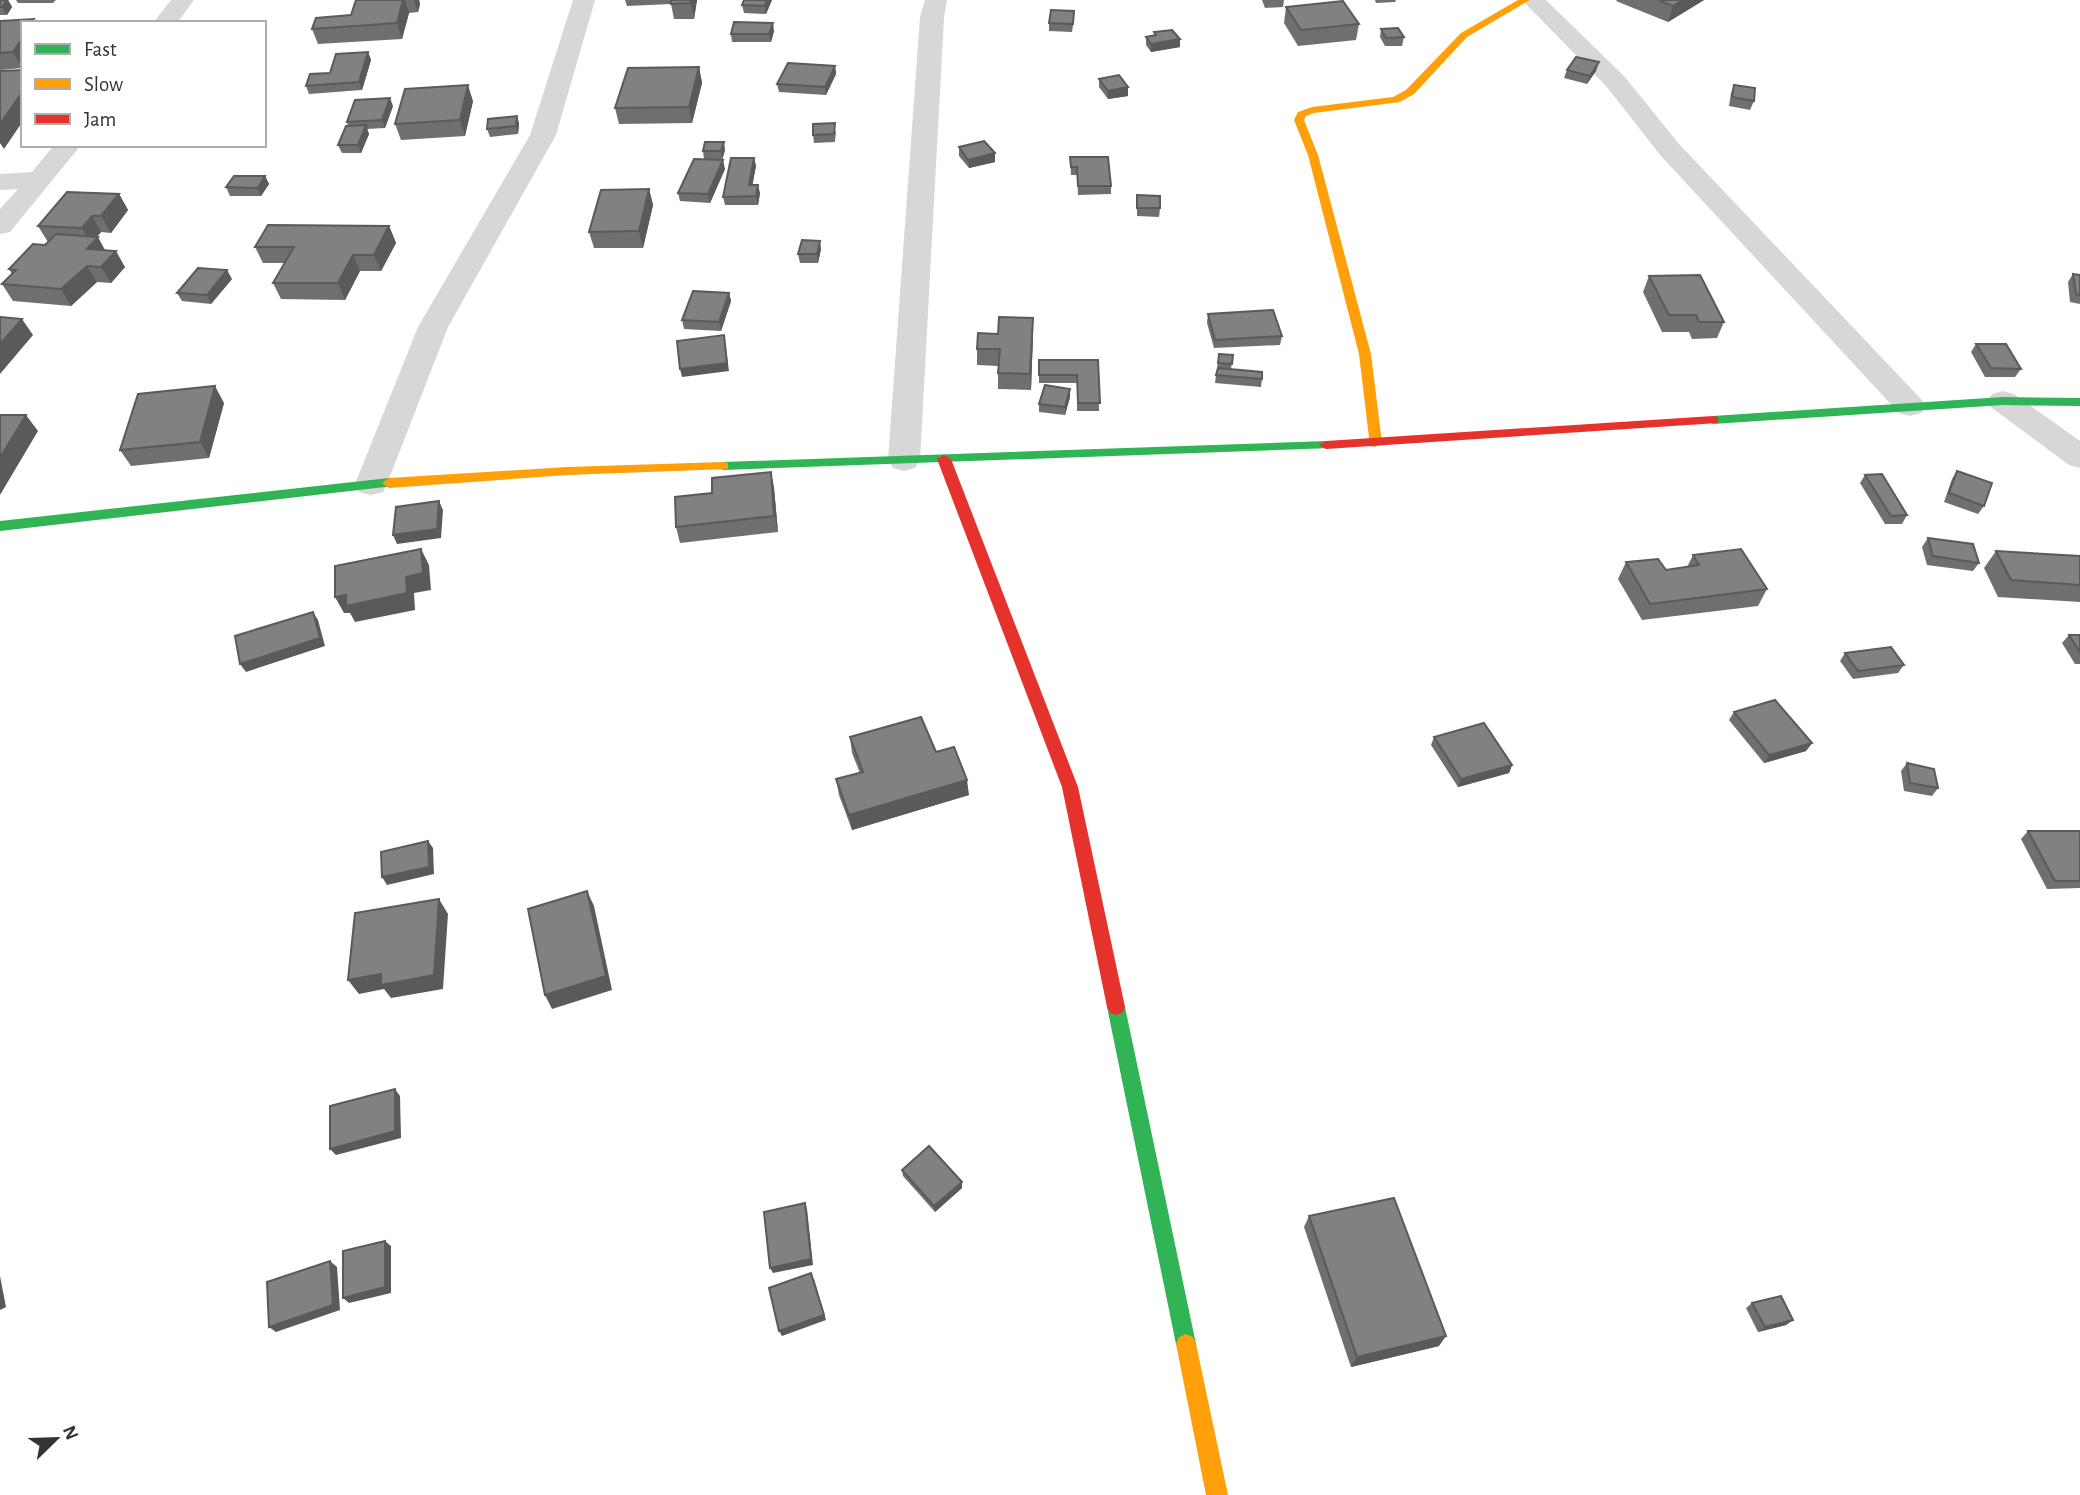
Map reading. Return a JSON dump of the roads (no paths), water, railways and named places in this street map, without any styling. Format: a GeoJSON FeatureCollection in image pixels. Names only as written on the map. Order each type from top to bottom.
{"type":"FeatureCollection","features":[{"type":"Feature","properties":{"kind":"street"},"geometry":{"type":"LineString","coordinates":[[167,21],[183,0]]}},
{"type":"Feature","properties":{"kind":"street"},"geometry":{"type":"LineString","coordinates":[[371,484],[433,327],[543,135],[584,0]]}},
{"type":"Feature","properties":{"kind":"street"},"geometry":{"type":"LineString","coordinates":[[904,460],[932,18],[936,0]]}},
{"type":"Feature","properties":{"kind":"street"},"geometry":{"type":"LineString","coordinates":[[1375,443],[1365,354],[1313,155],[1299,120],[1302,114],[1312,110],[1396,100],[1410,92],[1464,35],[1525,0]]}},
{"type":"Feature","properties":{"kind":"street"},"geometry":{"type":"LineString","coordinates":[[1534,0],[1615,81],[1670,150],[1910,406]]}},
{"type":"Feature","properties":{"kind":"street"},"geometry":{"type":"LineString","coordinates":[[0,226],[66,147]]}},
{"type":"Feature","properties":{"kind":"street"},"geometry":{"type":"LineString","coordinates":[[0,182],[40,180]]}},
{"type":"Feature","properties":{"kind":"street"},"geometry":{"type":"LineString","coordinates":[[0,526],[371,484],[567,471],[1375,443],[1910,406],[2003,401],[2080,402]]}},
{"type":"Feature","properties":{"kind":"street"},"geometry":{"type":"LineString","coordinates":[[2003,401],[2080,457]]}},
{"type":"Feature","properties":{"kind":"street"},"geometry":{"type":"LineString","coordinates":[[944,459],[1070,788],[1217,1495]]}}]}
